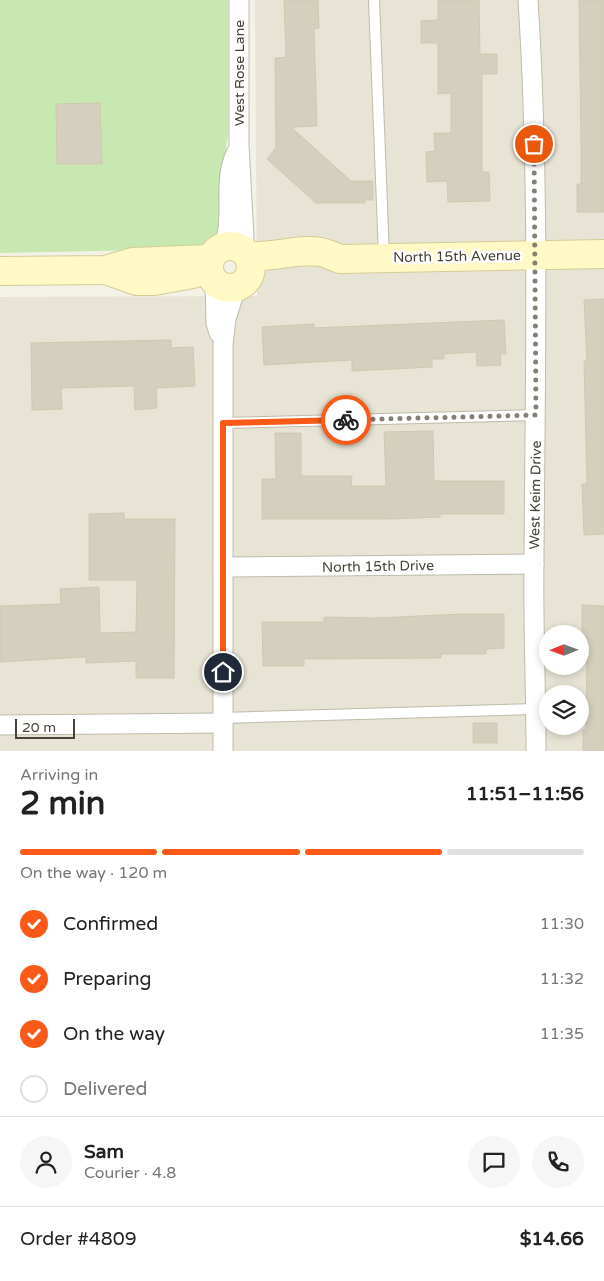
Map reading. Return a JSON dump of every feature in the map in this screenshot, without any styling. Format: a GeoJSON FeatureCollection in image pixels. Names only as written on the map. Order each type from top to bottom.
{"type":"FeatureCollection","features":[{"type":"Feature","properties":{"kind":"street","name":"West Rose Lane"},"geometry":{"type":"LineString","coordinates":[[223,751],[223,344],[216,323],[229,267],[244,237],[239,145],[239,0]]}},
{"type":"Feature","properties":{"kind":"street","name":"West Keim Drive"},"geometry":{"type":"LineString","coordinates":[[528,0],[534,106],[536,751]]}},
{"type":"Feature","properties":{"kind":"street","name":"North 15th Avenue"},"geometry":{"type":"LineString","coordinates":[[0,271],[105,270],[137,281],[154,281],[229,267],[324,268],[340,259],[604,254]]}},
{"type":"Feature","properties":{"kind":"street","name":"North 15th Drive"},"geometry":{"type":"LineString","coordinates":[[223,567],[534,564]]}},
{"type":"Feature","properties":{"kind":"street"},"geometry":{"type":"LineString","coordinates":[[0,726],[223,720]]}},
{"type":"Feature","properties":{"kind":"lane"},"geometry":{"type":"LineString","coordinates":[[374,0],[384,257]]}},
{"type":"Feature","properties":{"kind":"lane"},"geometry":{"type":"LineString","coordinates":[[223,423],[536,415]]}},
{"type":"Feature","properties":{"kind":"lane"},"geometry":{"type":"LineString","coordinates":[[223,720],[536,709]]}},
{"type":"Feature","properties":{"kind":"shaded area"},"geometry":{"type":"Polygon","coordinates":[[[255,0],[604,0],[604,751],[0,751],[0,297],[257,296],[255,0]]]}},
{"type":"Feature","properties":{"kind":"green space"},"geometry":{"type":"Polygon","coordinates":[[[0,0],[228,0],[228,135],[221,178],[221,234],[214,241],[205,247],[192,249],[0,253],[0,0]]]}},
{"type":"Feature","properties":{"kind":"building"},"geometry":{"type":"Polygon","coordinates":[[[284,0],[318,0],[319,28],[314,29],[317,126],[291,127],[351,181],[373,181],[373,200],[365,200],[365,203],[316,203],[267,159],[276,148],[275,58],[286,57],[284,0]]]}},
{"type":"Feature","properties":{"kind":"building"},"geometry":{"type":"Polygon","coordinates":[[[438,0],[479,0],[480,54],[497,54],[497,74],[482,74],[482,172],[489,172],[490,201],[448,202],[447,181],[427,182],[426,152],[435,151],[434,133],[451,133],[451,93],[438,94],[438,43],[421,43],[421,21],[438,20],[438,0]]]}},
{"type":"Feature","properties":{"kind":"building"},"geometry":{"type":"Polygon","coordinates":[[[579,0],[604,0],[604,212],[577,212],[577,184],[581,184],[579,0]]]}},
{"type":"Feature","properties":{"kind":"building"},"geometry":{"type":"Polygon","coordinates":[[[100,103],[102,164],[57,164],[56,104],[100,103]]]}},
{"type":"Feature","properties":{"kind":"building"},"geometry":{"type":"Polygon","coordinates":[[[604,299],[604,534],[584,535],[582,484],[587,484],[584,361],[587,361],[584,300],[604,299]]]}},
{"type":"Feature","properties":{"kind":"building"},"geometry":{"type":"Polygon","coordinates":[[[504,320],[506,354],[500,354],[501,365],[477,366],[476,352],[444,354],[444,359],[432,359],[432,367],[352,371],[352,360],[264,365],[262,327],[314,324],[314,328],[504,320]]]}},
{"type":"Feature","properties":{"kind":"building"},"geometry":{"type":"Polygon","coordinates":[[[171,340],[171,348],[193,347],[195,386],[156,388],[157,408],[135,410],[134,386],[61,388],[62,409],[32,410],[31,343],[171,340]]]}},
{"type":"Feature","properties":{"kind":"building"},"geometry":{"type":"Polygon","coordinates":[[[433,431],[434,481],[504,481],[504,514],[440,514],[440,517],[389,519],[262,519],[262,479],[276,479],[275,433],[301,433],[301,476],[352,476],[351,486],[386,486],[384,432],[433,431]]]}},
{"type":"Feature","properties":{"kind":"building"},"geometry":{"type":"Polygon","coordinates":[[[124,513],[124,519],[175,519],[174,678],[136,678],[136,661],[86,663],[86,657],[0,662],[0,606],[61,604],[60,589],[99,587],[100,633],[136,632],[137,580],[89,580],[89,514],[124,513]]]}},
{"type":"Feature","properties":{"kind":"building"},"geometry":{"type":"Polygon","coordinates":[[[582,605],[604,606],[604,751],[583,751],[583,735],[589,735],[589,685],[587,685],[587,675],[589,675],[589,625],[582,625],[582,605]]]}},
{"type":"Feature","properties":{"kind":"building"},"geometry":{"type":"Polygon","coordinates":[[[504,614],[504,648],[486,649],[486,654],[441,654],[441,658],[304,659],[304,666],[263,666],[262,622],[324,622],[324,617],[375,618],[504,614]]]}},
{"type":"Feature","properties":{"kind":"building"},"geometry":{"type":"Polygon","coordinates":[[[473,723],[497,723],[497,743],[473,743],[473,723]]]}},
{"type":"Feature","properties":{"kind":"way so far"},"geometry":{"type":"LineString","coordinates":[[346,420],[536,415],[534,144]]}},
{"type":"Feature","properties":{"kind":"route"},"geometry":{"type":"LineString","coordinates":[[223,672],[223,423],[346,420]]}}]}
